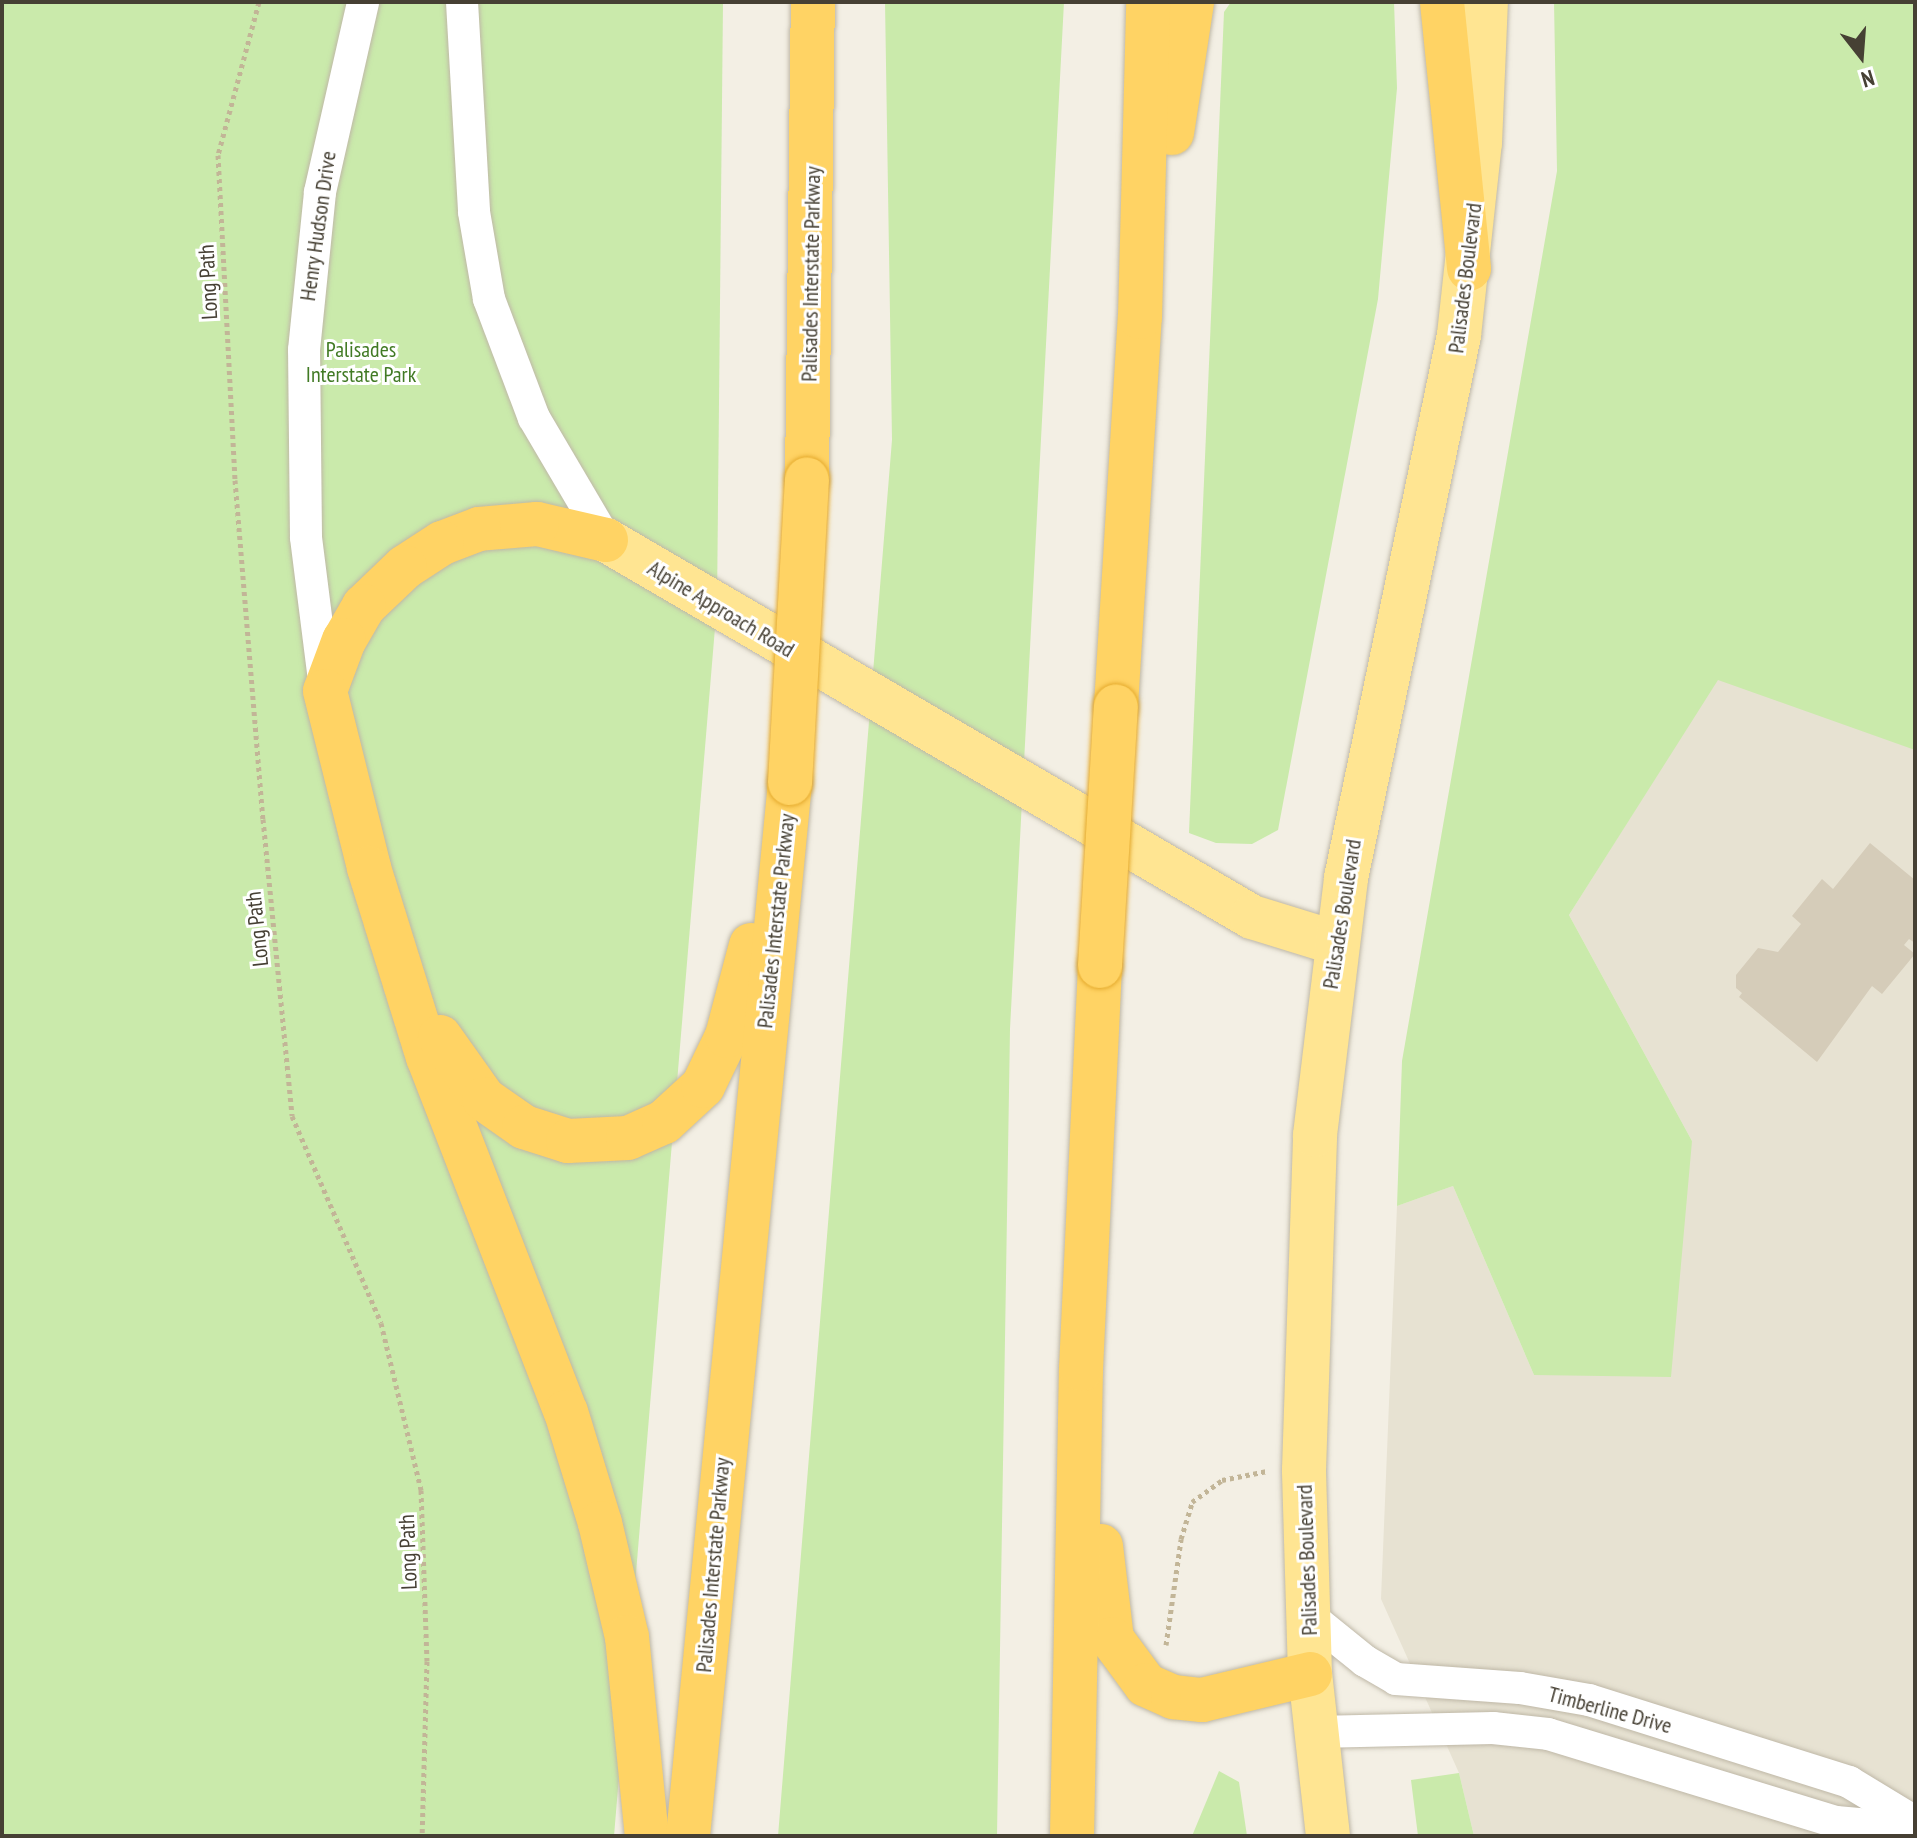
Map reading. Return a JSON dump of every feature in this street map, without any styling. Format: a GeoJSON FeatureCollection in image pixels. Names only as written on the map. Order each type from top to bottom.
{"type":"FeatureCollection","features":[{"type":"Feature","properties":{"kind":"highway","name":"Palisades Interstate Parkway"},"geometry":{"type":"LineString","coordinates":[[688,1836],[790,783],[807,479],[813,2]]}},
{"type":"Feature","properties":{"kind":"highway"},"geometry":{"type":"LineString","coordinates":[[1072,1836],[1085,1236],[1133,445],[1148,2]]}},
{"type":"Feature","properties":{"kind":"highway"},"geometry":{"type":"LineString","coordinates":[[1133,445],[1192,2]]}},
{"type":"Feature","properties":{"kind":"highway"},"geometry":{"type":"LineString","coordinates":[[1442,2],[1469,269]]}},
{"type":"Feature","properties":{"kind":"highway"},"geometry":{"type":"LineString","coordinates":[[606,540],[537,524],[479,529],[442,543],[405,567],[364,606],[340,649],[325,691],[369,868],[408,982],[428,1057],[557,1390],[600,1523],[627,1637],[647,1836]]}},
{"type":"Feature","properties":{"kind":"highway"},"geometry":{"type":"LineString","coordinates":[[408,982],[458,1068],[505,1116],[568,1141],[609,1142],[647,1132],[691,1100],[720,1055],[790,783]]}},
{"type":"Feature","properties":{"kind":"highway"},"geometry":{"type":"LineString","coordinates":[[1085,1236],[1107,1622],[1126,1664],[1160,1693],[1217,1698],[1310,1674]]}},
{"type":"Feature","properties":{"kind":"main road","name":"Palisades Boulevard"},"geometry":{"type":"LineString","coordinates":[[1328,1836],[1310,1674],[1308,1615],[1304,1470],[1310,1205],[1336,943],[1448,401],[1469,269],[1486,2]]}},
{"type":"Feature","properties":{"kind":"main road","name":"Alpine Approach Road"},"geometry":{"type":"LineString","coordinates":[[606,540],[1252,917],[1336,943]]}},
{"type":"Feature","properties":{"kind":"street","name":"Henry Hudson Drive"},"geometry":{"type":"LineString","coordinates":[[325,691],[306,537],[304,350],[320,192],[363,2]]}},
{"type":"Feature","properties":{"kind":"street","name":"Alpine Approach Road"},"geometry":{"type":"LineString","coordinates":[[462,2],[474,212],[489,299],[527,404],[606,540]]}},
{"type":"Feature","properties":{"kind":"street","name":"Timberline Drive"},"geometry":{"type":"LineString","coordinates":[[1308,1615],[1365,1661],[1396,1679],[1520,1688],[1577,1698],[1849,1782],[1915,1822]]}},
{"type":"Feature","properties":{"kind":"street","name":"Timberline Drive"},"geometry":{"type":"LineString","coordinates":[[1316,1732],[1493,1728],[1548,1734],[1836,1822],[1915,1829]]}},
{"type":"Feature","properties":{"kind":"street"},"geometry":{"type":"LineString","coordinates":[[1792,1808],[1804,1767]]}},
{"type":"Feature","properties":{"kind":"path","name":"Long Path"},"geometry":{"type":"LineString","coordinates":[[259,2],[218,155],[235,480],[263,819],[292,1116],[381,1323],[421,1490],[427,1661],[422,1836]]}},
{"type":"Feature","properties":{"kind":"path"},"geometry":{"type":"LineString","coordinates":[[1160,1693],[1181,1539],[1192,1502],[1204,1489],[1243,1474],[1304,1470]]}},
{"type":"Feature","properties":{"kind":"shaded area"},"geometry":{"type":"Polygon","coordinates":[[[1915,365],[1915,1836],[1474,1836],[1459,1773],[1381,1599],[1397,1206],[1453,1186],[1534,1375],[1692,1141],[1569,915],[1915,365]]]}},
{"type":"Feature","properties":{"kind":"green space","name":"Palisades Interstate Park"},"geometry":{"type":"Polygon","coordinates":[[[2,2],[723,2],[717,604],[614,1836],[2,1836],[2,2]]]}},
{"type":"Feature","properties":{"kind":"green space"},"geometry":{"type":"Polygon","coordinates":[[[885,2],[1064,2],[1010,1029],[997,1836],[778,1836],[892,440],[885,2]]]}},
{"type":"Feature","properties":{"kind":"green space"},"geometry":{"type":"Polygon","coordinates":[[[1231,2],[1394,2],[1397,88],[1378,299],[1278,830],[1252,844],[1216,843],[1189,833],[1224,12],[1231,2]]]}},
{"type":"Feature","properties":{"kind":"green space"},"geometry":{"type":"Polygon","coordinates":[[[1554,2],[1915,2],[1915,750],[1718,680],[1569,915],[1692,1141],[1671,1377],[1534,1375],[1453,1186],[1397,1206],[1402,1061],[1557,171],[1554,2]]]}},
{"type":"Feature","properties":{"kind":"green space"},"geometry":{"type":"Polygon","coordinates":[[[1219,1771],[1239,1782],[1247,1836],[1192,1836],[1219,1771]]]}},
{"type":"Feature","properties":{"kind":"green space"},"geometry":{"type":"Polygon","coordinates":[[[1459,1773],[1474,1836],[1418,1836],[1411,1780],[1459,1773]]]}},
{"type":"Feature","properties":{"kind":"building"},"geometry":{"type":"Polygon","coordinates":[[[1870,843],[1915,880],[1915,943],[1909,939],[1904,945],[1915,954],[1882,994],[1872,986],[1817,1062],[1739,997],[1742,993],[1736,988],[1736,975],[1758,948],[1778,952],[1801,924],[1792,916],[1822,879],[1833,889],[1870,843]]]}}]}
